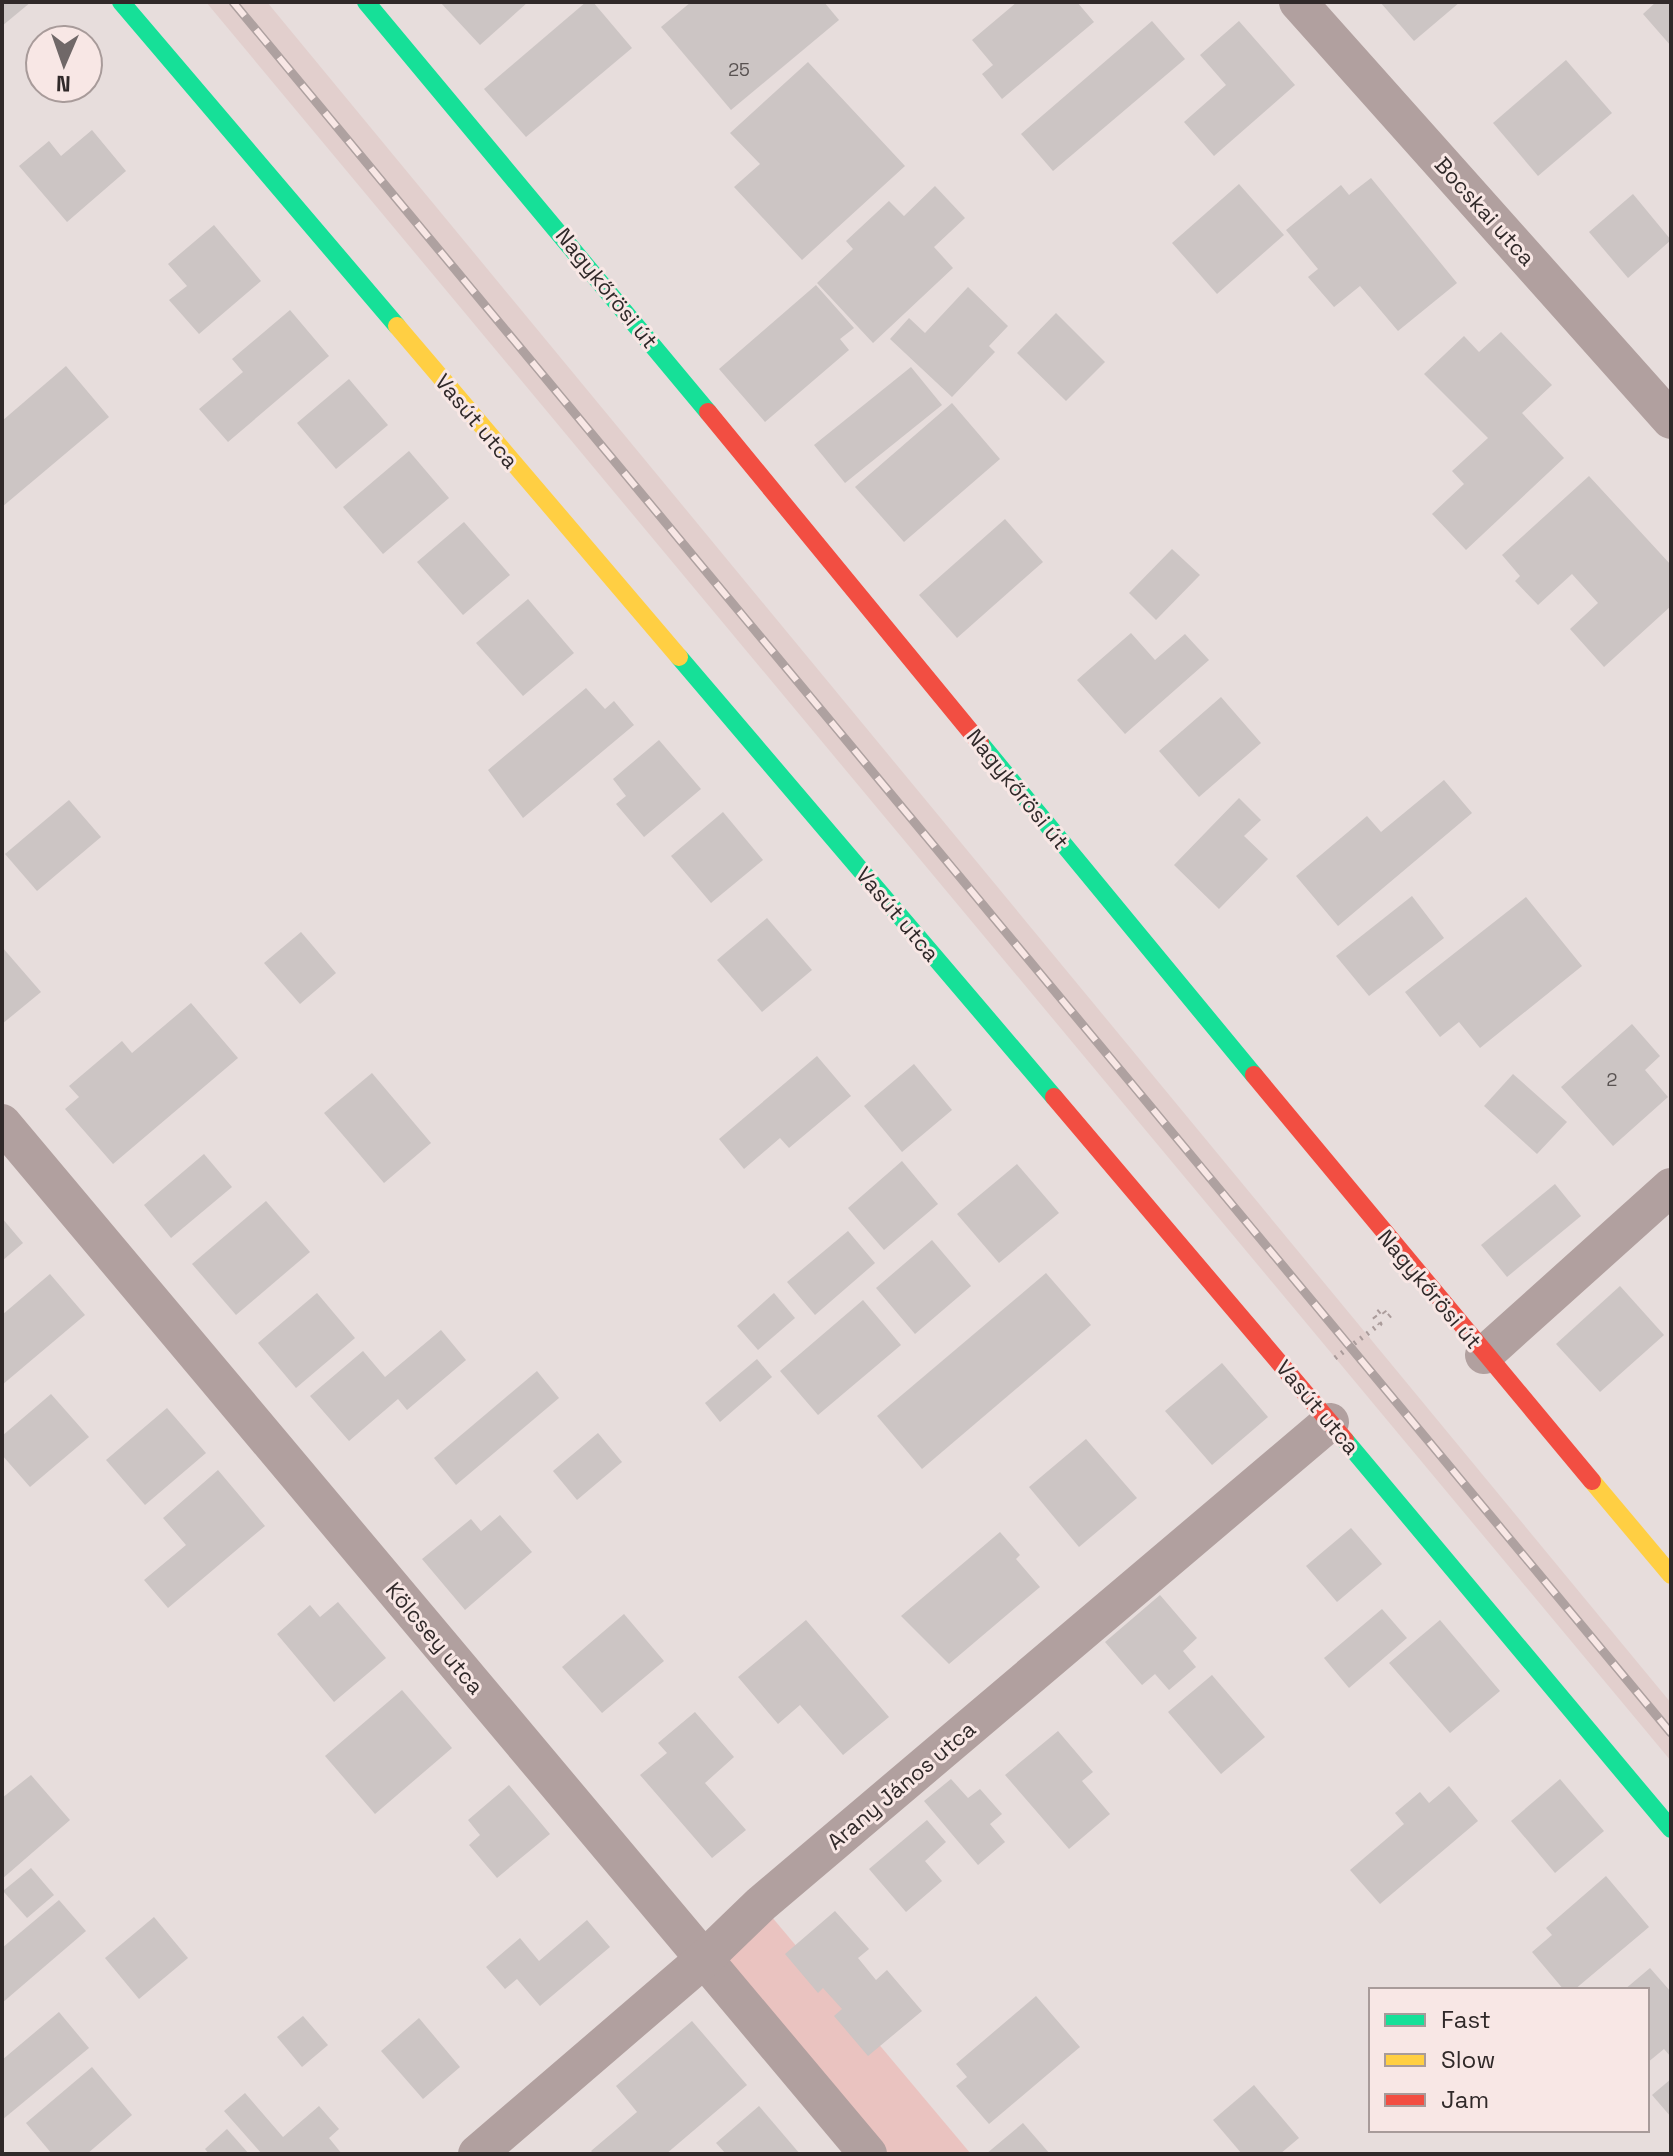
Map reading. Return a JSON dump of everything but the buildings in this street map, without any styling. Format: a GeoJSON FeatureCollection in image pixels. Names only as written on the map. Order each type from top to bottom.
{"type":"FeatureCollection","features":[{"type":"Feature","properties":{"kind":"street","name":"Vasút utca"},"geometry":{"type":"LineString","coordinates":[[121,2],[1330,1422],[1671,1829]]}},
{"type":"Feature","properties":{"kind":"street","name":"Nagykőrösi út"},"geometry":{"type":"LineString","coordinates":[[366,2],[555,226],[1484,1355],[1671,1575]]}},
{"type":"Feature","properties":{"kind":"street","name":"Bocskai utca"},"geometry":{"type":"LineString","coordinates":[[1298,2],[1671,420]]}},
{"type":"Feature","properties":{"kind":"street","name":"Kölcsey utca"},"geometry":{"type":"LineString","coordinates":[[2,1123],[868,2154]]}},
{"type":"Feature","properties":{"kind":"street"},"geometry":{"type":"LineString","coordinates":[[1484,1355],[1671,1187]]}},
{"type":"Feature","properties":{"kind":"street","name":"Arany János utca"},"geometry":{"type":"LineString","coordinates":[[477,2154],[704,1959],[761,1904],[1330,1422]]}},
{"type":"Feature","properties":{"kind":"path"},"geometry":{"type":"LineString","coordinates":[[1331,1361],[1380,1324],[1374,1316],[1382,1309],[1388,1317],[1398,1309]]}},
{"type":"Feature","properties":{"kind":"shaded area"},"geometry":{"type":"Polygon","coordinates":[[[206,2],[267,2],[1671,1703],[1671,1761],[206,2]]]}},
{"type":"Feature","properties":{"kind":"shaded area"},"geometry":{"type":"Polygon","coordinates":[[[761,1904],[971,2154],[868,2154],[704,1959],[761,1904]]]}},
{"type":"Feature","properties":{"kind":"railway"},"geometry":{"type":"LineString","coordinates":[[233,2],[1671,1733]]}},
{"type":"Feature","properties":{"kind":"traffic: fast"},"geometry":{"type":"LineString","coordinates":[[121,2],[397,326]]}},
{"type":"Feature","properties":{"kind":"traffic: fast"},"geometry":{"type":"LineString","coordinates":[[366,2],[708,412]]}},
{"type":"Feature","properties":{"kind":"traffic: fast"},"geometry":{"type":"LineString","coordinates":[[679,657],[1054,1097]]}},
{"type":"Feature","properties":{"kind":"traffic: fast"},"geometry":{"type":"LineString","coordinates":[[980,743],[1254,1075]]}},
{"type":"Feature","properties":{"kind":"traffic: fast"},"geometry":{"type":"LineString","coordinates":[[1345,1440],[1671,1829]]}},
{"type":"Feature","properties":{"kind":"traffic: slow"},"geometry":{"type":"LineString","coordinates":[[397,326],[679,657]]}},
{"type":"Feature","properties":{"kind":"traffic: slow"},"geometry":{"type":"LineString","coordinates":[[1592,1481],[1671,1575]]}},
{"type":"Feature","properties":{"kind":"traffic: jam"},"geometry":{"type":"LineString","coordinates":[[708,412],[980,743]]}},
{"type":"Feature","properties":{"kind":"traffic: jam"},"geometry":{"type":"LineString","coordinates":[[1254,1075],[1592,1481]]}},
{"type":"Feature","properties":{"kind":"traffic: jam"},"geometry":{"type":"LineString","coordinates":[[1054,1097],[1345,1440]]}}]}
